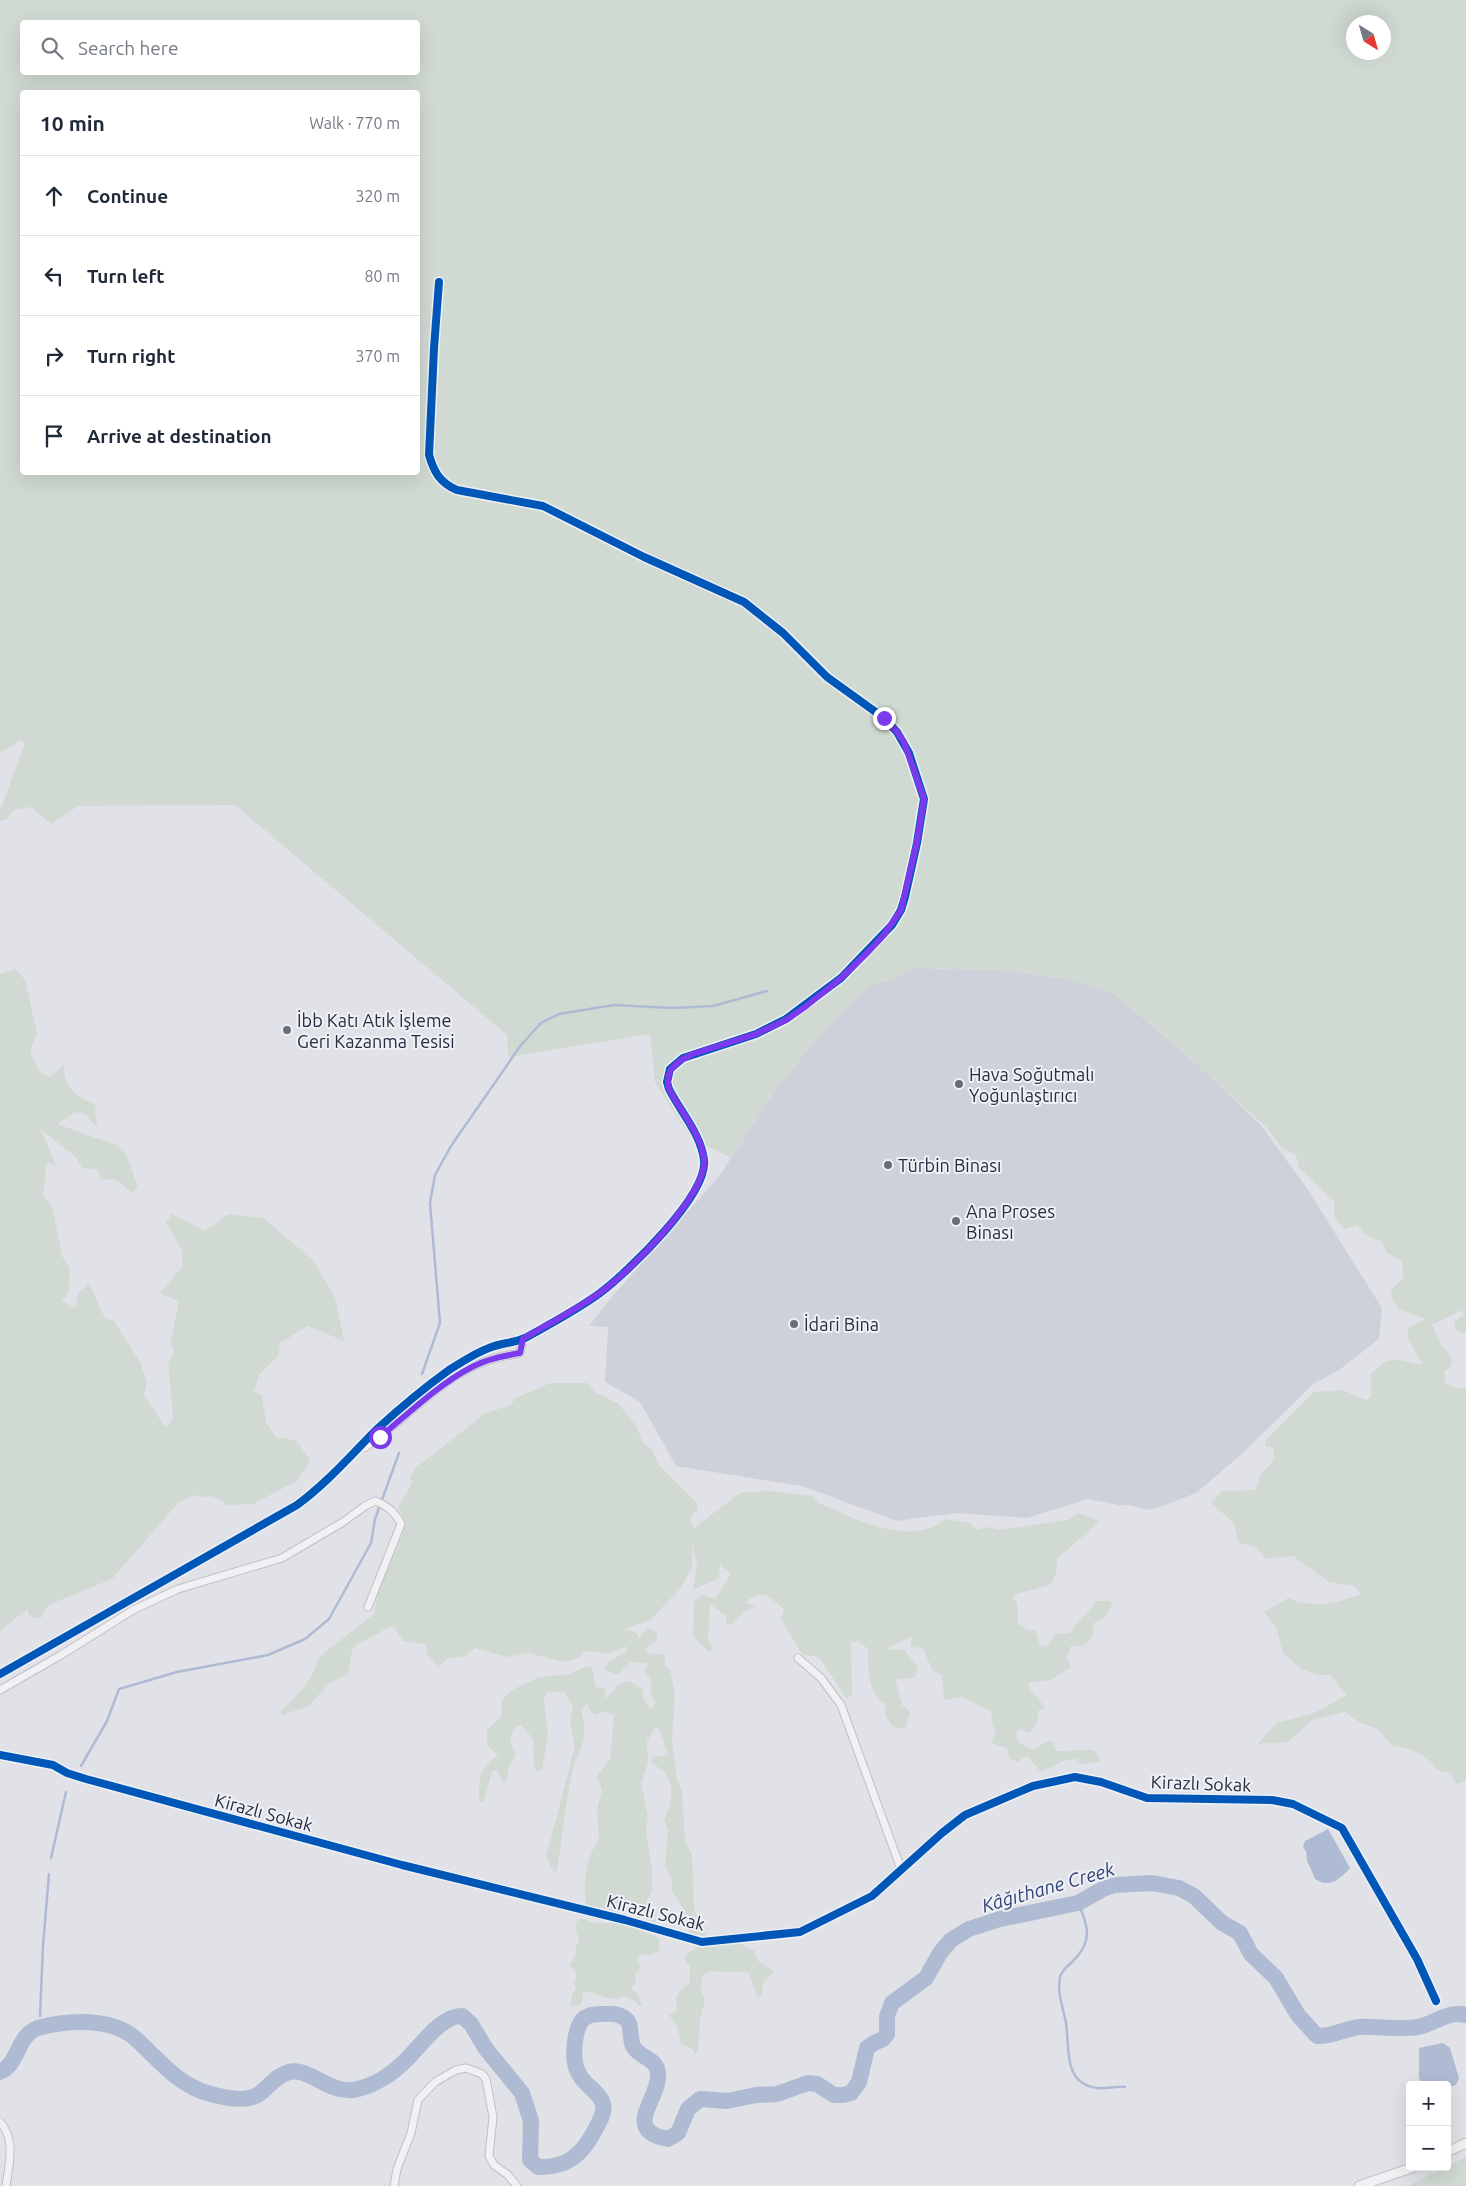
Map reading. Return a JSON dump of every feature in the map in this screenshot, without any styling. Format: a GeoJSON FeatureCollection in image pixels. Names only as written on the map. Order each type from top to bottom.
{"type":"FeatureCollection","features":[{"type":"Feature","properties":{"kind":"street"},"geometry":{"type":"LineString","coordinates":[[0,1674],[297,1505],[328,1480],[383,1424],[455,1366],[489,1348],[523,1339],[598,1295],[615,1282],[640,1258],[694,1193],[701,1179],[704,1159],[701,1147],[669,1089],[667,1082],[670,1069],[683,1058],[756,1034],[786,1020],[841,978],[883,936],[901,910],[905,898],[924,799],[906,748],[892,726],[827,677],[783,632],[744,602],[644,557],[543,506],[457,490],[448,486],[439,478],[429,455],[434,348],[440,282]]}},
{"type":"Feature","properties":{"kind":"street"},"geometry":{"type":"LineString","coordinates":[[352,1456],[380,1437],[460,1375],[492,1359],[520,1353],[523,1339]]}},
{"type":"Feature","properties":{"kind":"street"},"geometry":{"type":"LineString","coordinates":[[0,1690],[61,1656],[133,1610],[178,1589],[282,1558],[375,1501],[386,1505],[396,1514],[401,1524],[368,1608]]}},
{"type":"Feature","properties":{"kind":"street"},"geometry":{"type":"LineString","coordinates":[[798,1658],[821,1678],[841,1704],[901,1869]]}},
{"type":"Feature","properties":{"kind":"street","name":"Kirazlı Sokak"},"geometry":{"type":"LineString","coordinates":[[0,1755],[53,1765],[86,1779],[402,1865],[625,1920],[702,1942],[800,1932],[872,1896],[965,1815],[1033,1786],[1075,1777],[1101,1782],[1147,1798],[1272,1800],[1293,1804],[1342,1828],[1417,1959],[1436,2001]]}},
{"type":"Feature","properties":{"kind":"street"},"geometry":{"type":"LineString","coordinates":[[394,2186],[397,2169],[411,2133],[418,2100],[435,2082],[451,2072],[466,2068],[482,2074],[486,2079],[493,2117],[489,2156],[494,2165],[508,2175],[517,2186]]}},
{"type":"Feature","properties":{"kind":"street"},"geometry":{"type":"LineString","coordinates":[[0,2122],[6,2128],[11,2147],[6,2186]]}},
{"type":"Feature","properties":{"kind":"street"},"geometry":{"type":"LineString","coordinates":[[1451,2150],[1466,2142]]}},
{"type":"Feature","properties":{"kind":"street"},"geometry":{"type":"LineString","coordinates":[[1359,2186],[1406,2170]]}},
{"type":"Feature","properties":{"kind":"shaded area"},"geometry":{"type":"Polygon","coordinates":[[[0,0],[1466,0],[1466,1332],[1462,1333],[1454,1328],[1455,1321],[1464,1315],[1462,1310],[1432,1325],[1441,1345],[1452,1358],[1451,1366],[1444,1372],[1445,1383],[1453,1387],[1466,1388],[1466,1781],[1456,1784],[1451,1773],[1437,1770],[1417,1752],[1392,1746],[1378,1729],[1360,1723],[1345,1712],[1312,1720],[1288,1742],[1258,1744],[1276,1723],[1314,1713],[1347,1695],[1330,1675],[1317,1675],[1301,1669],[1283,1653],[1276,1627],[1264,1612],[1288,1598],[1306,1603],[1325,1604],[1361,1594],[1354,1586],[1329,1582],[1293,1556],[1266,1559],[1256,1547],[1239,1543],[1234,1523],[1211,1503],[1222,1491],[1256,1490],[1261,1474],[1274,1460],[1273,1447],[1266,1447],[1265,1441],[1314,1392],[1343,1390],[1366,1400],[1371,1397],[1371,1374],[1383,1363],[1400,1360],[1422,1365],[1407,1336],[1409,1327],[1425,1319],[1399,1309],[1391,1297],[1392,1289],[1403,1278],[1402,1261],[1386,1252],[1382,1242],[1367,1236],[1357,1225],[1344,1229],[1334,1216],[1334,1201],[1299,1168],[1296,1155],[1283,1149],[1267,1128],[1165,1036],[1112,992],[1060,978],[1001,970],[916,968],[893,979],[867,987],[824,1030],[776,1089],[731,1158],[691,1138],[655,1082],[650,1034],[508,1057],[507,1035],[235,805],[78,806],[51,824],[31,807],[13,810],[8,819],[0,821],[0,811],[25,743],[21,740],[0,753],[0,0]]]}},
{"type":"Feature","properties":{"kind":"shaded area"},"geometry":{"type":"Polygon","coordinates":[[[916,968],[1001,970],[1060,978],[1112,992],[1188,1056],[1260,1124],[1306,1187],[1382,1308],[1379,1339],[1339,1370],[1313,1384],[1243,1453],[1196,1493],[1163,1506],[1146,1510],[1129,1505],[1118,1505],[1088,1499],[1027,1518],[956,1513],[897,1521],[802,1486],[676,1466],[640,1402],[605,1382],[608,1327],[589,1326],[610,1299],[720,1175],[776,1089],[824,1030],[867,987],[893,979],[916,968]]]}},
{"type":"Feature","properties":{"kind":"shaded area"},"geometry":{"type":"Polygon","coordinates":[[[16,969],[25,980],[37,1033],[30,1051],[40,1072],[50,1077],[64,1065],[66,1080],[72,1090],[82,1098],[95,1104],[97,1127],[85,1114],[76,1112],[57,1124],[116,1145],[127,1156],[138,1188],[132,1193],[116,1180],[101,1179],[98,1170],[82,1168],[76,1157],[41,1130],[56,1165],[47,1162],[43,1195],[52,1206],[62,1256],[70,1268],[69,1291],[62,1301],[76,1308],[78,1293],[89,1283],[105,1318],[114,1321],[140,1362],[147,1382],[144,1395],[166,1428],[173,1418],[168,1363],[175,1350],[170,1344],[179,1302],[160,1293],[183,1266],[182,1250],[166,1222],[172,1214],[205,1231],[228,1214],[263,1218],[313,1260],[335,1297],[344,1341],[308,1326],[280,1343],[279,1355],[259,1375],[254,1392],[262,1395],[266,1423],[276,1437],[297,1441],[310,1461],[297,1481],[253,1504],[228,1505],[212,1496],[193,1495],[179,1502],[112,1579],[48,1605],[41,1618],[30,1617],[27,1609],[0,1631],[0,974],[16,969]]]}},
{"type":"Feature","properties":{"kind":"shaded area"},"geometry":{"type":"Polygon","coordinates":[[[550,1383],[587,1383],[596,1393],[618,1403],[636,1426],[643,1443],[652,1450],[658,1464],[697,1503],[698,1509],[690,1519],[694,1528],[741,1492],[769,1491],[813,1496],[819,1503],[866,1523],[899,1531],[916,1531],[931,1527],[946,1519],[970,1523],[977,1530],[988,1527],[998,1530],[1068,1520],[1078,1513],[1100,1521],[1057,1559],[1056,1574],[1050,1585],[1015,1594],[1013,1598],[1017,1603],[1018,1623],[1027,1630],[1036,1631],[1040,1646],[1046,1646],[1056,1634],[1069,1633],[1097,1601],[1110,1601],[1113,1604],[1103,1619],[1094,1623],[1092,1638],[1083,1646],[1071,1646],[1066,1659],[1070,1661],[1070,1668],[1051,1680],[1029,1682],[1028,1687],[1045,1707],[1037,1712],[1039,1719],[1030,1733],[1020,1729],[1015,1734],[1020,1743],[1033,1750],[1048,1741],[1053,1742],[1056,1751],[1093,1750],[1101,1761],[1082,1765],[1076,1759],[1070,1759],[1040,1771],[1027,1756],[1017,1762],[1009,1758],[1007,1748],[991,1743],[996,1732],[991,1722],[992,1712],[962,1697],[944,1700],[942,1675],[932,1670],[923,1648],[910,1647],[912,1636],[886,1649],[904,1650],[918,1666],[915,1678],[895,1679],[902,1705],[910,1712],[905,1729],[893,1727],[886,1717],[885,1704],[874,1693],[869,1672],[868,1649],[858,1641],[851,1643],[852,1696],[846,1698],[819,1657],[802,1654],[781,1619],[784,1609],[768,1596],[758,1594],[745,1602],[755,1607],[746,1610],[733,1624],[726,1625],[726,1616],[710,1604],[708,1639],[713,1650],[708,1652],[693,1635],[694,1602],[702,1595],[715,1599],[731,1574],[720,1564],[719,1578],[693,1590],[697,1566],[692,1544],[692,1567],[681,1588],[650,1620],[625,1629],[635,1632],[639,1638],[648,1628],[656,1631],[658,1639],[644,1649],[650,1654],[665,1654],[665,1665],[670,1670],[675,1695],[672,1738],[677,1780],[682,1789],[685,1841],[692,1854],[694,1909],[706,1933],[704,1938],[689,1934],[683,1908],[672,1892],[672,1879],[665,1866],[668,1830],[664,1820],[669,1809],[671,1787],[666,1774],[651,1763],[653,1757],[668,1755],[660,1731],[656,1727],[647,1741],[648,1763],[641,1784],[648,1816],[646,1831],[652,1870],[652,1892],[647,1900],[648,1906],[656,1910],[655,1923],[626,1911],[613,1913],[599,1907],[587,1907],[585,1890],[586,1872],[591,1854],[599,1839],[597,1809],[602,1790],[597,1776],[610,1759],[614,1715],[602,1711],[597,1715],[591,1712],[587,1703],[581,1711],[584,1722],[584,1739],[573,1768],[557,1870],[554,1872],[546,1857],[575,1746],[570,1722],[573,1706],[564,1692],[548,1692],[544,1697],[548,1736],[542,1770],[536,1771],[534,1767],[533,1739],[521,1725],[515,1727],[510,1740],[516,1755],[508,1768],[508,1776],[504,1782],[496,1770],[492,1771],[484,1802],[479,1803],[479,1781],[486,1766],[498,1755],[487,1746],[487,1730],[501,1717],[502,1700],[512,1690],[539,1677],[569,1674],[587,1666],[592,1667],[596,1687],[605,1688],[605,1699],[619,1684],[630,1681],[643,1690],[643,1698],[651,1709],[655,1703],[650,1691],[652,1680],[644,1672],[649,1663],[631,1662],[617,1675],[605,1670],[609,1661],[627,1652],[626,1646],[608,1654],[585,1651],[578,1658],[563,1662],[529,1653],[508,1657],[475,1648],[465,1657],[448,1658],[439,1666],[427,1655],[425,1644],[403,1641],[393,1625],[357,1645],[352,1650],[348,1674],[330,1683],[307,1707],[282,1715],[281,1710],[309,1679],[319,1657],[374,1614],[378,1593],[404,1530],[404,1519],[398,1507],[413,1482],[410,1479],[415,1468],[486,1413],[510,1405],[516,1398],[550,1383]]]}},
{"type":"Feature","properties":{"kind":"shaded area"},"geometry":{"type":"Polygon","coordinates":[[[584,1919],[625,1925],[659,1939],[659,1952],[648,1955],[640,1954],[637,1959],[641,1965],[635,1974],[636,1985],[631,1986],[631,1988],[639,1996],[642,2005],[640,2007],[636,2002],[625,1996],[613,1999],[589,1992],[584,1992],[582,1996],[583,2001],[580,2005],[570,2006],[576,1988],[574,1983],[577,1974],[569,1965],[575,1957],[576,1946],[579,1941],[575,1925],[578,1920],[584,1919]]]}},
{"type":"Feature","properties":{"kind":"shaded area"},"geometry":{"type":"Polygon","coordinates":[[[742,1944],[749,1950],[754,1950],[757,1960],[773,1971],[772,1975],[764,1982],[761,1996],[758,1999],[749,1973],[716,1971],[703,1975],[700,1989],[705,1999],[696,2054],[692,2049],[681,2044],[677,2026],[669,2015],[676,2011],[677,2003],[675,1999],[683,1987],[690,1983],[690,1967],[684,1959],[686,1954],[698,1947],[742,1944]]]}},
{"type":"Feature","properties":{"kind":"shaded area"},"geometry":{"type":"Polygon","coordinates":[[[1466,2157],[1466,2186],[1408,2186],[1438,2171],[1451,2171],[1451,2164],[1466,2157]]]}},
{"type":"Feature","properties":{"kind":"water"},"geometry":{"type":"Polygon","coordinates":[[[1328,1829],[1350,1868],[1338,1879],[1325,1883],[1315,1879],[1303,1847],[1305,1841],[1328,1829]]]}},
{"type":"Feature","properties":{"kind":"water"},"geometry":{"type":"Polygon","coordinates":[[[1443,2043],[1450,2048],[1459,2078],[1456,2085],[1451,2086],[1451,2081],[1421,2081],[1419,2078],[1419,2048],[1443,2043]]]}},
{"type":"Feature","properties":{"kind":"waterway"},"geometry":{"type":"LineString","coordinates":[[422,1374],[440,1323],[430,1203],[435,1175],[451,1146],[521,1045],[541,1023],[559,1014],[614,1005],[672,1008],[713,1006],[767,991]]}},
{"type":"Feature","properties":{"kind":"waterway"},"geometry":{"type":"LineString","coordinates":[[81,1766],[107,1721],[119,1689],[177,1672],[268,1655],[305,1639],[329,1619],[371,1543],[375,1519],[399,1453]]}},
{"type":"Feature","properties":{"kind":"waterway"},"geometry":{"type":"LineString","coordinates":[[51,1858],[66,1792]]}},
{"type":"Feature","properties":{"kind":"waterway"},"geometry":{"type":"LineString","coordinates":[[40,2016],[49,1874]]}},
{"type":"Feature","properties":{"kind":"waterway","name":"Kâğıthane Creek"},"geometry":{"type":"LineString","coordinates":[[0,2072],[11,2063],[26,2037],[38,2028],[62,2023],[89,2022],[115,2027],[126,2032],[186,2084],[213,2095],[241,2099],[254,2097],[280,2076],[296,2071],[335,2088],[353,2090],[367,2086],[387,2076],[405,2061],[439,2026],[454,2017],[462,2016],[471,2024],[486,2049],[522,2093],[531,2121],[530,2160],[538,2167],[549,2167],[566,2162],[580,2152],[591,2137],[603,2113],[601,2100],[581,2078],[575,2062],[576,2034],[582,2020],[590,2015],[616,2014],[627,2020],[633,2046],[639,2053],[655,2064],[658,2073],[657,2083],[646,2112],[645,2121],[647,2128],[654,2135],[668,2139],[678,2133],[688,2109],[700,2099],[727,2101],[756,2095],[777,2094],[808,2083],[817,2084],[834,2095],[851,2093],[859,2082],[867,2048],[883,2039],[887,2034],[887,2016],[892,2003],[926,1978],[940,1953],[951,1940],[969,1929],[1000,1919],[1078,1903],[1103,1889],[1115,1885],[1152,1883],[1179,1888],[1194,1896],[1222,1923],[1240,1933],[1251,1954],[1276,1978],[1298,2015],[1317,2036],[1359,2027],[1418,2027],[1454,2014],[1466,2015]]}},
{"type":"Feature","properties":{"kind":"waterway"},"geometry":{"type":"LineString","coordinates":[[1078,1903],[1085,1920],[1086,1941],[1079,1955],[1062,1972],[1059,1983],[1070,2063],[1078,2080],[1086,2085],[1098,2088],[1125,2087]]}},
{"type":"Feature","properties":{"kind":"cycle path"},"geometry":{"type":"LineString","coordinates":[[0,1674],[297,1505],[308,1497],[385,1422],[449,1370],[484,1350],[525,1338],[563,1317],[613,1283],[664,1232],[693,1193],[702,1175],[704,1160],[702,1150],[695,1132],[669,1089],[667,1082],[670,1069],[683,1058],[756,1034],[786,1019],[841,978],[892,925],[901,910],[917,843],[924,799],[909,753],[897,732],[884,718],[827,677],[783,633],[744,602],[644,557],[543,506],[457,490],[446,484],[438,476],[429,455],[439,282]]}},
{"type":"Feature","properties":{"kind":"cycle path"},"geometry":{"type":"LineString","coordinates":[[0,1755],[53,1765],[67,1773],[86,1779],[402,1865],[625,1920],[702,1942],[800,1932],[872,1896],[942,1833],[965,1815],[1033,1786],[1075,1777],[1101,1782],[1147,1798],[1272,1800],[1293,1804],[1342,1828],[1417,1959],[1436,2001]]}},
{"type":"Feature","properties":{"kind":"place","name":"İbb Katı Atık İşleme Geri Kazanma Tesisi"},"geometry":{"type":"Point","coordinates":[287,1030]}},
{"type":"Feature","properties":{"kind":"place","name":"Hava Soğutmalı Yoğunlaştırıcı"},"geometry":{"type":"Point","coordinates":[959,1084]}},
{"type":"Feature","properties":{"kind":"place","name":"Türbin Binası"},"geometry":{"type":"Point","coordinates":[888,1165]}},
{"type":"Feature","properties":{"kind":"place","name":"Ana Proses Binası"},"geometry":{"type":"Point","coordinates":[956,1221]}},
{"type":"Feature","properties":{"kind":"place","name":"İdari Bina"},"geometry":{"type":"Point","coordinates":[794,1324]}},
{"type":"Feature","properties":{"kind":"route"},"geometry":{"type":"LineString","coordinates":[[380,1437],[454,1378],[472,1367],[492,1359],[520,1353],[523,1339],[598,1295],[634,1264],[681,1211],[694,1193],[704,1168],[701,1147],[669,1089],[667,1082],[670,1069],[683,1058],[756,1034],[786,1020],[841,978],[892,925],[901,910],[905,898],[924,799],[904,742],[884,718]]}}]}
